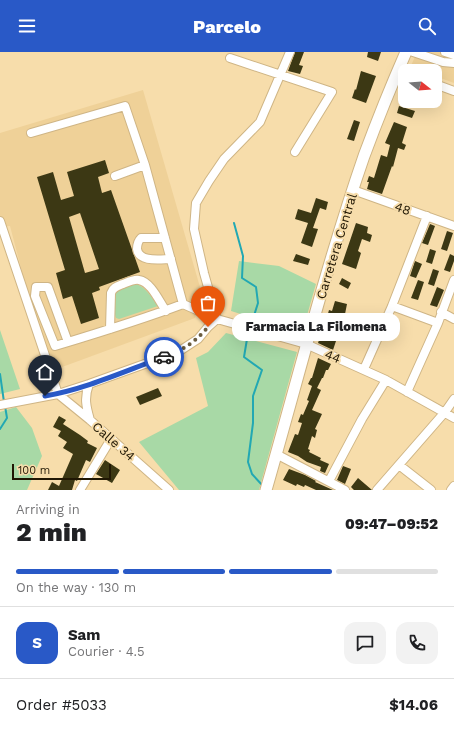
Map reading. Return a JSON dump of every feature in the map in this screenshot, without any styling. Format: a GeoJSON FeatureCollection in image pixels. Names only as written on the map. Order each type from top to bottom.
{"type":"FeatureCollection","features":[{"type":"Feature","properties":{"kind":"highway","name":"Carretera Central"},"geometry":{"type":"LineString","coordinates":[[403,64],[406,52]]}},
{"type":"Feature","properties":{"kind":"highway","name":"Carretera Central"},"geometry":{"type":"LineString","coordinates":[[267,488],[306,344],[353,190],[364,156],[398,80]]}},
{"type":"Feature","properties":{"kind":"street"},"geometry":{"type":"LineString","coordinates":[[0,405],[58,394],[178,352],[198,338],[218,319],[204,273],[194,229],[196,203],[208,181],[224,159],[260,122],[290,52]]}},
{"type":"Feature","properties":{"kind":"street"},"geometry":{"type":"LineString","coordinates":[[413,52],[443,62],[454,63]]}},
{"type":"Feature","properties":{"kind":"street"},"geometry":{"type":"LineString","coordinates":[[445,52],[454,55]]}},
{"type":"Feature","properties":{"kind":"street"},"geometry":{"type":"LineString","coordinates":[[230,58],[332,92],[295,152]]}},
{"type":"Feature","properties":{"kind":"street"},"geometry":{"type":"LineString","coordinates":[[442,87],[454,91]]}},
{"type":"Feature","properties":{"kind":"street"},"geometry":{"type":"LineString","coordinates":[[31,133],[125,106],[145,165],[183,304],[166,311],[110,329],[68,342],[55,346],[35,296],[36,287],[48,287],[68,342]]}},
{"type":"Feature","properties":{"kind":"street"},"geometry":{"type":"LineString","coordinates":[[115,176],[145,165]]}},
{"type":"Feature","properties":{"kind":"street","name":"48"},"geometry":{"type":"LineString","coordinates":[[353,190],[454,226]]}},
{"type":"Feature","properties":{"kind":"street"},"geometry":{"type":"LineString","coordinates":[[364,369],[392,306],[427,216]]}},
{"type":"Feature","properties":{"kind":"street"},"geometry":{"type":"LineString","coordinates":[[0,221],[2,236],[58,394]]}},
{"type":"Feature","properties":{"kind":"street"},"geometry":{"type":"LineString","coordinates":[[165,238],[141,238],[137,242],[137,250],[142,258],[171,259]]}},
{"type":"Feature","properties":{"kind":"street"},"geometry":{"type":"LineString","coordinates":[[110,329],[112,289],[116,286],[137,279],[149,286],[166,311]]}},
{"type":"Feature","properties":{"kind":"street"},"geometry":{"type":"LineString","coordinates":[[407,392],[438,323],[454,280]]}},
{"type":"Feature","properties":{"kind":"street","name":"44"},"geometry":{"type":"LineString","coordinates":[[183,304],[218,319],[306,344],[364,369],[454,418]]}},
{"type":"Feature","properties":{"kind":"street"},"geometry":{"type":"LineString","coordinates":[[392,306],[438,323]]}},
{"type":"Feature","properties":{"kind":"street"},"geometry":{"type":"LineString","coordinates":[[441,312],[454,320]]}},
{"type":"Feature","properties":{"kind":"street"},"geometry":{"type":"LineString","coordinates":[[329,481],[362,419],[386,380]]}},
{"type":"Feature","properties":{"kind":"street"},"geometry":{"type":"LineString","coordinates":[[89,384],[86,394],[86,407],[90,420]]}},
{"type":"Feature","properties":{"kind":"street","name":"Calle 34"},"geometry":{"type":"LineString","coordinates":[[58,394],[90,420],[169,490]]}},
{"type":"Feature","properties":{"kind":"street"},"geometry":{"type":"LineString","coordinates":[[377,490],[445,412],[454,399]]}},
{"type":"Feature","properties":{"kind":"street"},"geometry":{"type":"LineString","coordinates":[[80,490],[111,439]]}},
{"type":"Feature","properties":{"kind":"street"},"geometry":{"type":"LineString","coordinates":[[276,454],[345,490]]}},
{"type":"Feature","properties":{"kind":"street"},"geometry":{"type":"LineString","coordinates":[[399,465],[431,490]]}},
{"type":"Feature","properties":{"kind":"street"},"geometry":{"type":"LineString","coordinates":[[451,490],[454,486]]}},
{"type":"Feature","properties":{"kind":"shaded area"},"geometry":{"type":"Polygon","coordinates":[[[417,52],[454,52],[454,83],[442,79],[442,64],[412,64],[417,52]]]}},
{"type":"Feature","properties":{"kind":"shaded area"},"geometry":{"type":"Polygon","coordinates":[[[143,90],[202,294],[195,318],[54,370],[31,306],[10,226],[0,227],[0,133],[143,90]]]}},
{"type":"Feature","properties":{"kind":"green space"},"geometry":{"type":"Polygon","coordinates":[[[239,261],[279,266],[316,284],[302,333],[231,311],[239,261]]]}},
{"type":"Feature","properties":{"kind":"green space"},"geometry":{"type":"Polygon","coordinates":[[[136,284],[140,285],[146,290],[158,306],[119,319],[116,318],[114,304],[117,290],[136,284]]]}},
{"type":"Feature","properties":{"kind":"green space"},"geometry":{"type":"Polygon","coordinates":[[[0,330],[20,389],[0,394],[0,330]]]}},
{"type":"Feature","properties":{"kind":"green space"},"geometry":{"type":"Polygon","coordinates":[[[226,333],[297,352],[259,490],[179,490],[139,442],[208,406],[196,358],[208,352],[226,333]]]}},
{"type":"Feature","properties":{"kind":"green space"},"geometry":{"type":"Polygon","coordinates":[[[16,407],[32,428],[42,456],[27,490],[0,490],[0,412],[16,407]]]}},
{"type":"Feature","properties":{"kind":"building"},"geometry":{"type":"Polygon","coordinates":[[[295,52],[304,52],[299,65],[303,66],[300,74],[288,71],[295,52]]]}},
{"type":"Feature","properties":{"kind":"building"},"geometry":{"type":"Polygon","coordinates":[[[368,52],[381,52],[378,61],[367,57],[368,52]]]}},
{"type":"Feature","properties":{"kind":"building"},"geometry":{"type":"Polygon","coordinates":[[[361,71],[376,76],[366,103],[352,98],[355,89],[356,90],[361,71]]]}},
{"type":"Feature","properties":{"kind":"building"},"geometry":{"type":"Polygon","coordinates":[[[398,108],[405,108],[415,111],[412,118],[397,113],[398,108]]]}},
{"type":"Feature","properties":{"kind":"building"},"geometry":{"type":"Polygon","coordinates":[[[354,120],[360,122],[354,141],[347,139],[354,120]]]}},
{"type":"Feature","properties":{"kind":"building"},"geometry":{"type":"Polygon","coordinates":[[[394,122],[407,127],[402,143],[406,145],[404,150],[398,148],[393,167],[392,166],[382,194],[367,189],[369,182],[367,182],[369,176],[374,178],[381,155],[387,157],[390,145],[385,143],[394,122]]]}},
{"type":"Feature","properties":{"kind":"building"},"geometry":{"type":"Polygon","coordinates":[[[105,160],[109,173],[98,177],[102,193],[111,190],[140,272],[99,287],[100,290],[92,293],[99,318],[81,324],[72,296],[63,299],[56,273],[65,270],[37,177],[53,172],[61,200],[74,196],[67,172],[105,160]],[[80,213],[69,217],[85,273],[99,269],[80,213]]]}},
{"type":"Feature","properties":{"kind":"building"},"geometry":{"type":"Polygon","coordinates":[[[316,198],[328,202],[326,210],[320,208],[313,228],[318,229],[312,247],[301,243],[308,223],[295,219],[298,209],[311,213],[316,198]]]}},
{"type":"Feature","properties":{"kind":"building"},"geometry":{"type":"Polygon","coordinates":[[[356,223],[368,227],[367,233],[372,235],[370,242],[362,239],[358,251],[361,253],[356,269],[342,264],[356,223]]]}},
{"type":"Feature","properties":{"kind":"building"},"geometry":{"type":"Polygon","coordinates":[[[430,224],[435,226],[428,245],[422,243],[430,224]]]}},
{"type":"Feature","properties":{"kind":"building"},"geometry":{"type":"Polygon","coordinates":[[[447,231],[453,233],[447,251],[441,249],[447,231]]]}},
{"type":"Feature","properties":{"kind":"building"},"geometry":{"type":"Polygon","coordinates":[[[430,249],[436,251],[432,264],[426,262],[430,249]]]}},
{"type":"Feature","properties":{"kind":"building"},"geometry":{"type":"Polygon","coordinates":[[[296,254],[310,259],[308,265],[293,261],[296,254]]]}},
{"type":"Feature","properties":{"kind":"building"},"geometry":{"type":"Polygon","coordinates":[[[450,254],[454,256],[454,261],[450,272],[444,270],[450,254]]]}},
{"type":"Feature","properties":{"kind":"building"},"geometry":{"type":"Polygon","coordinates":[[[415,261],[422,264],[416,278],[410,276],[415,261]]]}},
{"type":"Feature","properties":{"kind":"building"},"geometry":{"type":"Polygon","coordinates":[[[433,269],[439,271],[434,286],[428,284],[433,269]]]}},
{"type":"Feature","properties":{"kind":"building"},"geometry":{"type":"Polygon","coordinates":[[[342,278],[351,283],[348,289],[339,284],[342,278]]]}},
{"type":"Feature","properties":{"kind":"building"},"geometry":{"type":"Polygon","coordinates":[[[418,280],[424,282],[418,300],[411,298],[418,280]]]}},
{"type":"Feature","properties":{"kind":"building"},"geometry":{"type":"Polygon","coordinates":[[[437,287],[444,290],[437,307],[430,305],[437,287]]]}},
{"type":"Feature","properties":{"kind":"building"},"geometry":{"type":"Polygon","coordinates":[[[335,301],[347,304],[345,314],[349,316],[342,334],[339,332],[333,350],[318,343],[323,329],[325,330],[329,317],[327,317],[329,310],[332,311],[335,301]]]}},
{"type":"Feature","properties":{"kind":"building"},"geometry":{"type":"Polygon","coordinates":[[[318,358],[331,364],[328,370],[326,370],[317,388],[321,390],[312,410],[322,414],[315,429],[317,430],[315,438],[312,436],[308,449],[310,450],[309,452],[321,458],[320,460],[329,464],[325,473],[320,471],[321,467],[307,462],[288,452],[295,434],[298,435],[302,423],[298,422],[309,401],[307,400],[312,386],[308,384],[312,378],[318,358]]]}},
{"type":"Feature","properties":{"kind":"building"},"geometry":{"type":"Polygon","coordinates":[[[158,388],[162,396],[140,405],[136,397],[158,388]]]}},
{"type":"Feature","properties":{"kind":"building"},"geometry":{"type":"Polygon","coordinates":[[[59,416],[66,420],[63,424],[88,441],[87,443],[97,448],[90,462],[86,460],[77,481],[75,480],[72,490],[48,490],[52,482],[59,486],[73,454],[63,448],[67,442],[58,436],[61,431],[53,427],[59,416]]]}},
{"type":"Feature","properties":{"kind":"building"},"geometry":{"type":"Polygon","coordinates":[[[105,460],[120,470],[112,483],[96,474],[105,460]]]}},
{"type":"Feature","properties":{"kind":"building"},"geometry":{"type":"Polygon","coordinates":[[[343,466],[351,469],[345,484],[337,480],[343,466]]]}},
{"type":"Feature","properties":{"kind":"building"},"geometry":{"type":"Polygon","coordinates":[[[289,469],[305,475],[316,481],[315,482],[333,490],[316,490],[305,485],[304,487],[297,484],[296,486],[283,480],[289,469]]]}},
{"type":"Feature","properties":{"kind":"building"},"geometry":{"type":"Polygon","coordinates":[[[358,478],[372,490],[354,490],[351,487],[358,478]]]}},
{"type":"Feature","properties":{"kind":"waterway"},"geometry":{"type":"LineString","coordinates":[[234,223],[243,256],[242,278],[256,287],[258,303],[252,322]]}},
{"type":"Feature","properties":{"kind":"waterway"},"geometry":{"type":"LineString","coordinates":[[248,333],[244,357],[262,370],[253,396],[253,423],[248,462],[252,474],[263,486]]}},
{"type":"Feature","properties":{"kind":"waterway"},"geometry":{"type":"LineString","coordinates":[[0,374],[4,402]]}},
{"type":"Feature","properties":{"kind":"waterway"},"geometry":{"type":"LineString","coordinates":[[0,429],[7,418],[5,406]]}},
{"type":"Feature","properties":{"kind":"way so far"},"geometry":{"type":"LineString","coordinates":[[164,357],[178,352],[198,338],[208,327]]}},
{"type":"Feature","properties":{"kind":"place","name":"Farmacia La Filomena"},"geometry":{"type":"Point","coordinates":[208,327]}},
{"type":"Feature","properties":{"kind":"route"},"geometry":{"type":"LineString","coordinates":[[45,396],[58,394],[89,384],[164,357]]}}]}
